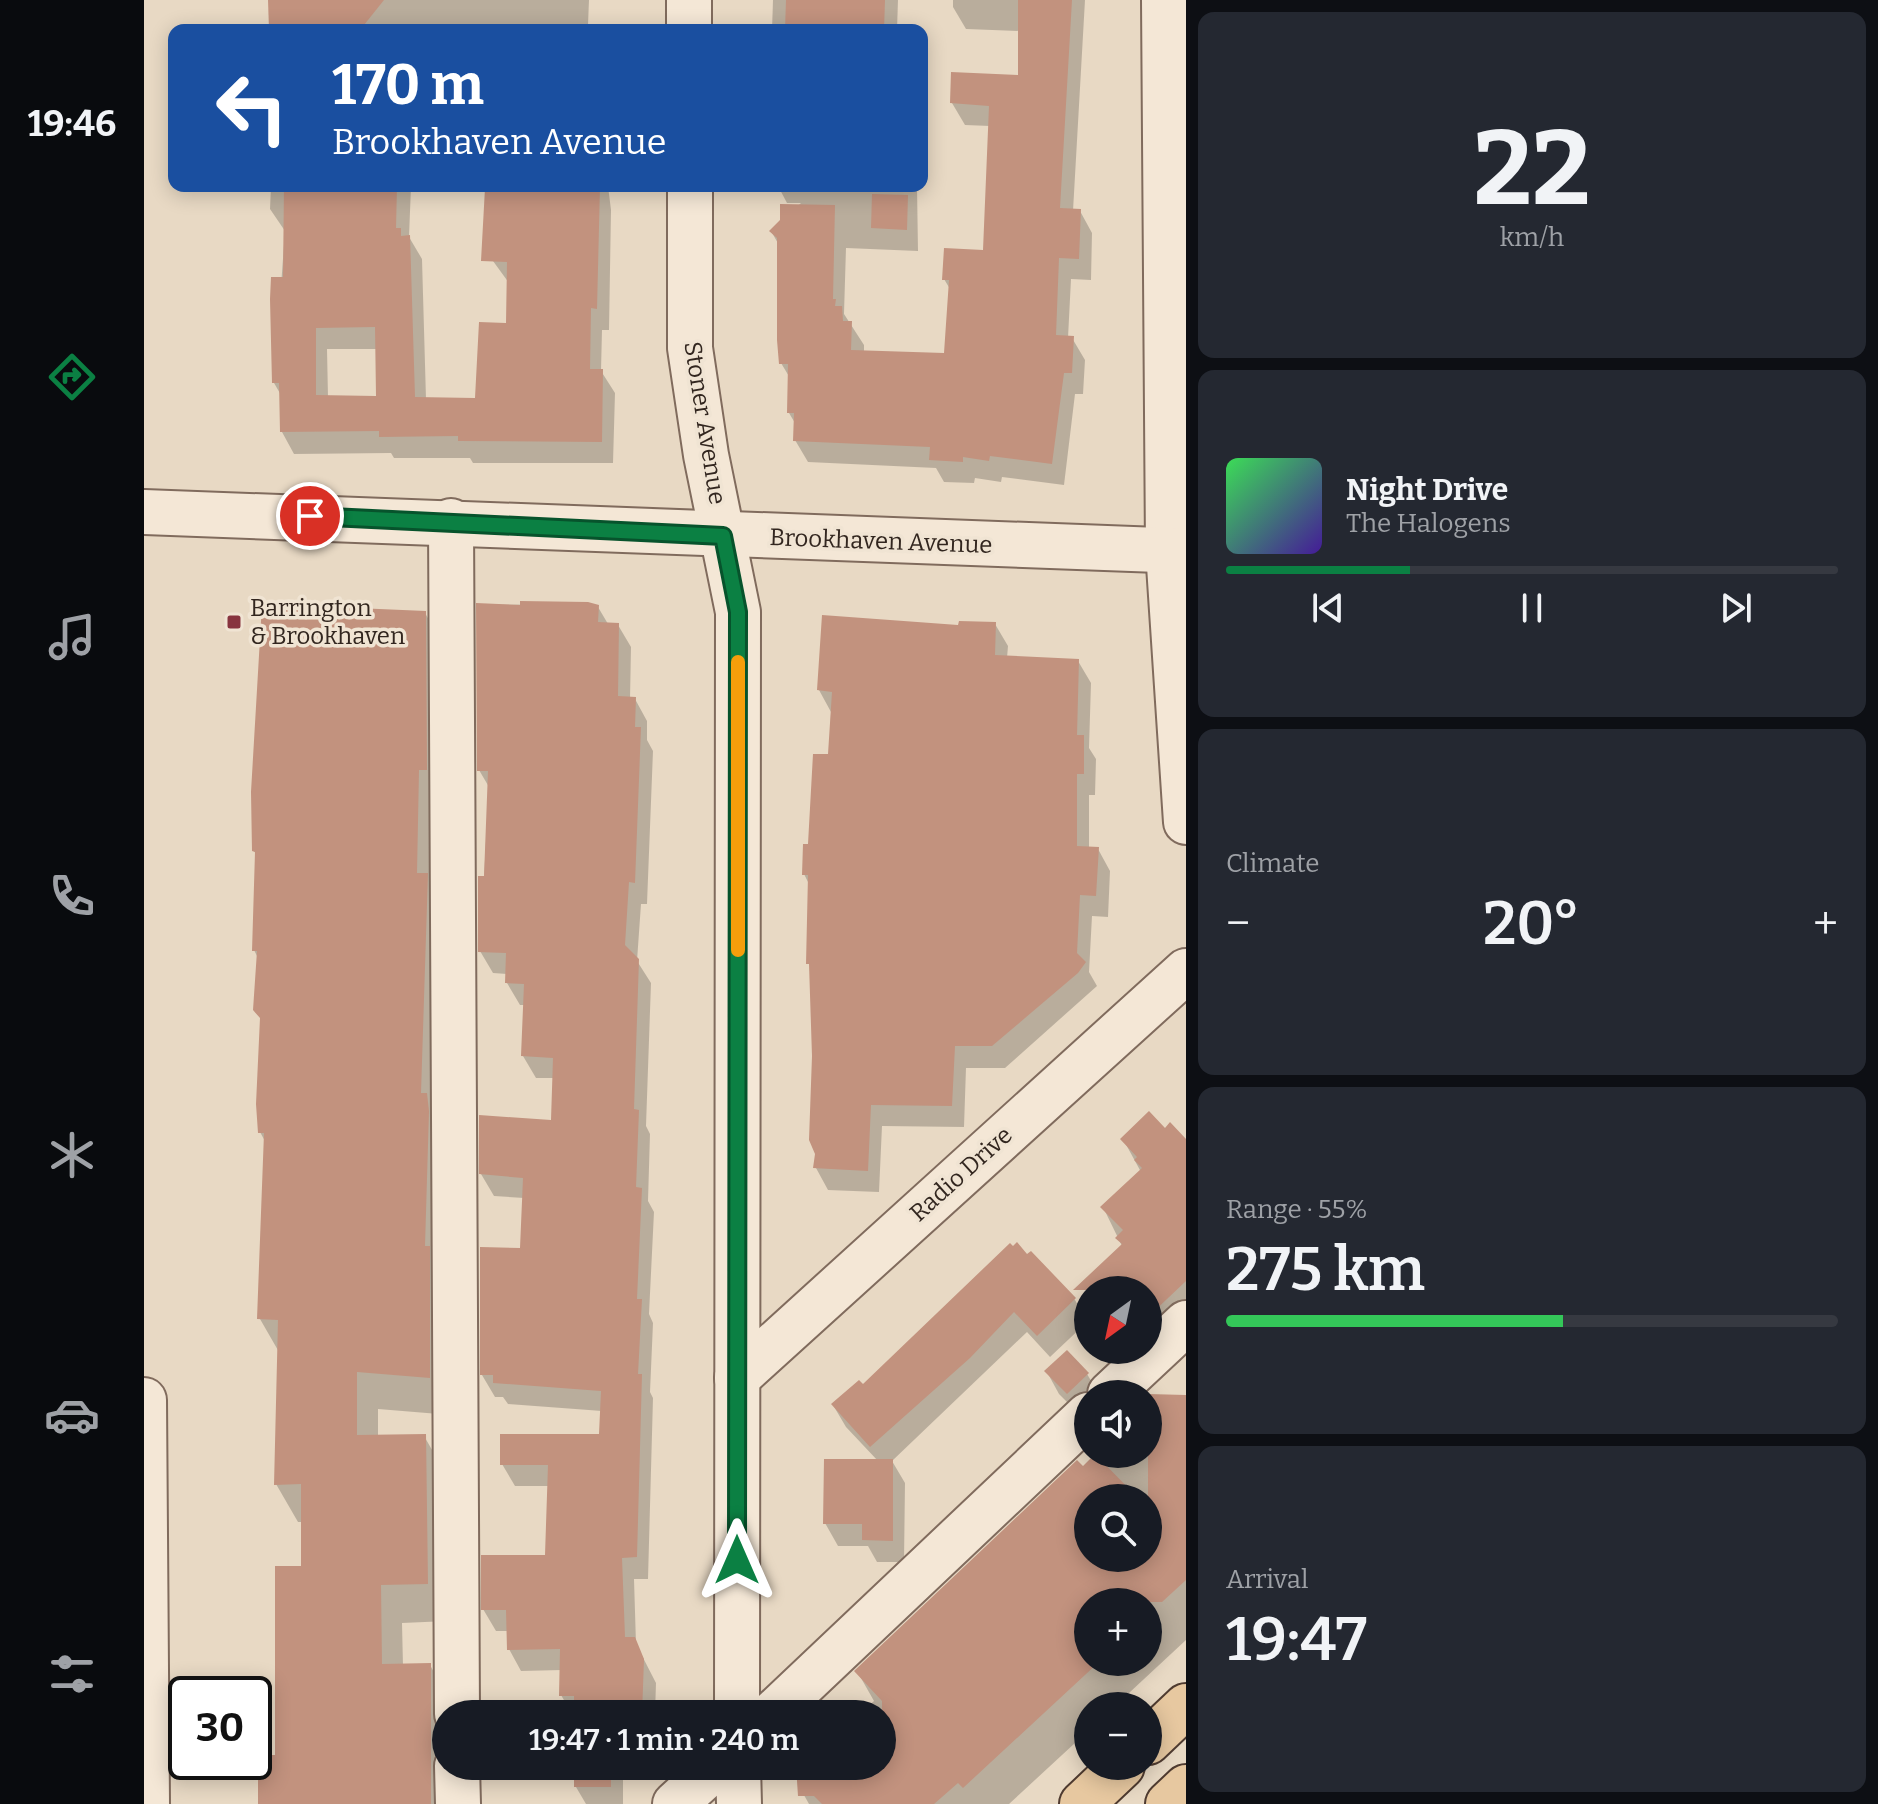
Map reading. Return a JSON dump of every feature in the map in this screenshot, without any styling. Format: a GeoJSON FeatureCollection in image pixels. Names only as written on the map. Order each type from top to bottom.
{"type":"FeatureCollection","features":[{"type":"Feature","properties":{"kind":"main road"},"geometry":{"type":"LineString","coordinates":[[1162,1729],[1186,1706]]}},
{"type":"Feature","properties":{"kind":"main road"},"geometry":{"type":"LineString","coordinates":[[1082,1804],[1107,1780]]}},
{"type":"Feature","properties":{"kind":"main road"},"geometry":{"type":"LineString","coordinates":[[1168,1804],[1186,1787]]}},
{"type":"Feature","properties":{"kind":"street"},"geometry":{"type":"LineString","coordinates":[[689,0],[689,24]]}},
{"type":"Feature","properties":{"kind":"street"},"geometry":{"type":"LineString","coordinates":[[1164,0],[1186,822]]}},
{"type":"Feature","properties":{"kind":"street","name":"Stoner Avenue"},"geometry":{"type":"LineString","coordinates":[[690,192],[690,348],[738,612],[737,1700]]}},
{"type":"Feature","properties":{"kind":"street","name":"Brookhaven Avenue"},"geometry":{"type":"LineString","coordinates":[[144,512],[451,521],[723,536],[1177,551]]}},
{"type":"Feature","properties":{"kind":"street"},"geometry":{"type":"LineString","coordinates":[[451,521],[457,1700]]}},
{"type":"Feature","properties":{"kind":"street","name":"Radio Drive"},"geometry":{"type":"LineString","coordinates":[[737,1378],[1186,971]]}},
{"type":"Feature","properties":{"kind":"street"},"geometry":{"type":"LineString","coordinates":[[1125,1380],[1186,1323]]}},
{"type":"Feature","properties":{"kind":"street"},"geometry":{"type":"LineString","coordinates":[[144,1400],[147,1804]]}},
{"type":"Feature","properties":{"kind":"street"},"geometry":{"type":"LineString","coordinates":[[787,1700],[1074,1428]]}},
{"type":"Feature","properties":{"kind":"street"},"geometry":{"type":"LineString","coordinates":[[457,1780],[458,1804]]}},
{"type":"Feature","properties":{"kind":"street"},"geometry":{"type":"LineString","coordinates":[[675,1804],[702,1780]]}},
{"type":"Feature","properties":{"kind":"street"},"geometry":{"type":"LineString","coordinates":[[738,1780],[739,1804]]}},
{"type":"Feature","properties":{"kind":"building"},"geometry":{"type":"Polygon","coordinates":[[[268,0],[384,0],[365,24],[269,24],[268,0]]]}},
{"type":"Feature","properties":{"kind":"building"},"geometry":{"type":"Polygon","coordinates":[[[786,0],[885,0],[884,24],[785,24],[786,0]]]}},
{"type":"Feature","properties":{"kind":"building"},"geometry":{"type":"Polygon","coordinates":[[[1018,0],[1072,0],[1060,208],[1081,209],[1079,259],[1059,258],[1056,335],[1074,336],[1072,373],[1064,373],[1052,464],[990,456],[989,461],[963,457],[963,462],[929,460],[930,447],[793,441],[794,413],[787,413],[788,364],[779,364],[777,340],[777,238],[769,231],[780,220],[780,204],[835,205],[833,299],[836,299],[835,306],[842,306],[843,321],[852,321],[851,350],[944,353],[949,280],[942,280],[944,248],[983,250],[989,106],[950,103],[951,72],[1018,75],[1018,0]]]}},
{"type":"Feature","properties":{"kind":"building"},"geometry":{"type":"Polygon","coordinates":[[[284,192],[397,192],[396,228],[401,228],[401,236],[410,235],[415,397],[475,398],[479,322],[506,323],[507,262],[481,261],[485,192],[600,192],[597,309],[591,308],[590,369],[603,369],[602,442],[458,441],[458,436],[379,437],[379,431],[280,432],[279,383],[272,383],[271,277],[283,277],[284,192]],[[375,327],[316,328],[316,395],[376,396],[375,327]]]}},
{"type":"Feature","properties":{"kind":"building"},"geometry":{"type":"Polygon","coordinates":[[[872,194],[908,195],[907,230],[871,228],[872,194]]]}},
{"type":"Feature","properties":{"kind":"building"},"geometry":{"type":"Polygon","coordinates":[[[520,601],[588,602],[599,605],[598,622],[619,623],[618,696],[636,697],[635,727],[641,727],[635,883],[629,882],[625,945],[639,959],[634,1109],[639,1110],[636,1187],[642,1188],[637,1299],[642,1299],[638,1374],[642,1374],[637,1557],[622,1558],[625,1637],[635,1637],[644,1659],[643,1700],[574,1700],[574,1696],[559,1696],[560,1649],[507,1650],[506,1610],[481,1610],[481,1555],[545,1555],[548,1465],[500,1465],[500,1434],[599,1434],[601,1391],[493,1383],[493,1375],[480,1375],[480,1247],[520,1248],[523,1178],[479,1174],[479,1115],[551,1120],[553,1058],[521,1056],[524,984],[505,983],[506,953],[478,952],[478,876],[484,876],[488,771],[477,771],[476,603],[520,605],[520,601]]]}},
{"type":"Feature","properties":{"kind":"building"},"geometry":{"type":"Polygon","coordinates":[[[262,604],[426,611],[427,770],[419,770],[417,873],[428,873],[421,1093],[427,1093],[429,1111],[425,1246],[430,1246],[430,1378],[357,1372],[357,1435],[426,1434],[428,1584],[381,1585],[382,1664],[431,1663],[431,1804],[258,1804],[258,1780],[272,1780],[272,1755],[275,1755],[275,1566],[301,1566],[301,1484],[274,1485],[278,1320],[257,1319],[264,1133],[258,1133],[256,1104],[260,1018],[253,1010],[257,951],[252,951],[255,852],[252,851],[251,792],[262,604]]]}},
{"type":"Feature","properties":{"kind":"building"},"geometry":{"type":"Polygon","coordinates":[[[822,615],[958,625],[959,621],[996,622],[995,655],[1079,659],[1077,735],[1084,735],[1084,774],[1077,774],[1077,846],[1099,847],[1096,896],[1080,895],[1077,953],[1086,962],[1078,973],[992,1046],[955,1046],[952,1106],[871,1105],[868,1171],[813,1168],[815,1154],[809,1140],[812,1056],[809,964],[806,964],[808,875],[802,875],[803,844],[808,844],[813,754],[828,754],[832,692],[817,690],[822,615]]]}},
{"type":"Feature","properties":{"kind":"building"},"geometry":{"type":"Polygon","coordinates":[[[1149,1111],[1165,1128],[1170,1122],[1186,1139],[1186,1281],[1162,1304],[1162,1276],[1088,1276],[1122,1244],[1115,1238],[1123,1230],[1100,1207],[1142,1168],[1134,1160],[1137,1157],[1120,1139],[1149,1111]]]}},
{"type":"Feature","properties":{"kind":"building"},"geometry":{"type":"Polygon","coordinates":[[[1017,1242],[1027,1254],[1031,1251],[1074,1296],[1074,1300],[1037,1336],[1014,1312],[970,1358],[870,1447],[831,1404],[859,1380],[863,1384],[1010,1243],[1013,1246],[1017,1242]]]}},
{"type":"Feature","properties":{"kind":"building"},"geometry":{"type":"Polygon","coordinates":[[[1067,1350],[1074,1357],[1074,1364],[1080,1364],[1089,1373],[1082,1380],[1074,1380],[1074,1387],[1067,1394],[1044,1371],[1067,1350]]]}},
{"type":"Feature","properties":{"kind":"building"},"geometry":{"type":"Polygon","coordinates":[[[1162,1394],[1186,1395],[1186,1580],[1162,1602],[1162,1588],[1074,1588],[1074,1676],[1084,1676],[963,1788],[958,1783],[934,1804],[822,1804],[814,1796],[798,1796],[797,1780],[896,1780],[896,1700],[881,1700],[854,1671],[1074,1463],[1074,1468],[1109,1468],[1124,1484],[1074,1484],[1074,1572],[1162,1572],[1162,1484],[1148,1484],[1148,1468],[1162,1468],[1162,1394]]]}},
{"type":"Feature","properties":{"kind":"building"},"geometry":{"type":"Polygon","coordinates":[[[824,1459],[893,1459],[893,1541],[862,1540],[862,1524],[823,1524],[824,1459]]]}},
{"type":"Feature","properties":{"kind":"building"},"geometry":{"type":"Polygon","coordinates":[[[574,1780],[611,1780],[611,1787],[574,1787],[574,1780]]]}},
{"type":"Feature","properties":{"kind":"slow traffic"},"geometry":{"type":"LineString","coordinates":[[738,662],[738,950]]}},
{"type":"Feature","properties":{"kind":"place","name":"Barrington & Brookhaven"},"geometry":{"type":"Point","coordinates":[234,622]}},
{"type":"Feature","properties":{"kind":"route"},"geometry":{"type":"LineString","coordinates":[[310,516],[723,536],[738,612],[737,1560]]}}]}
